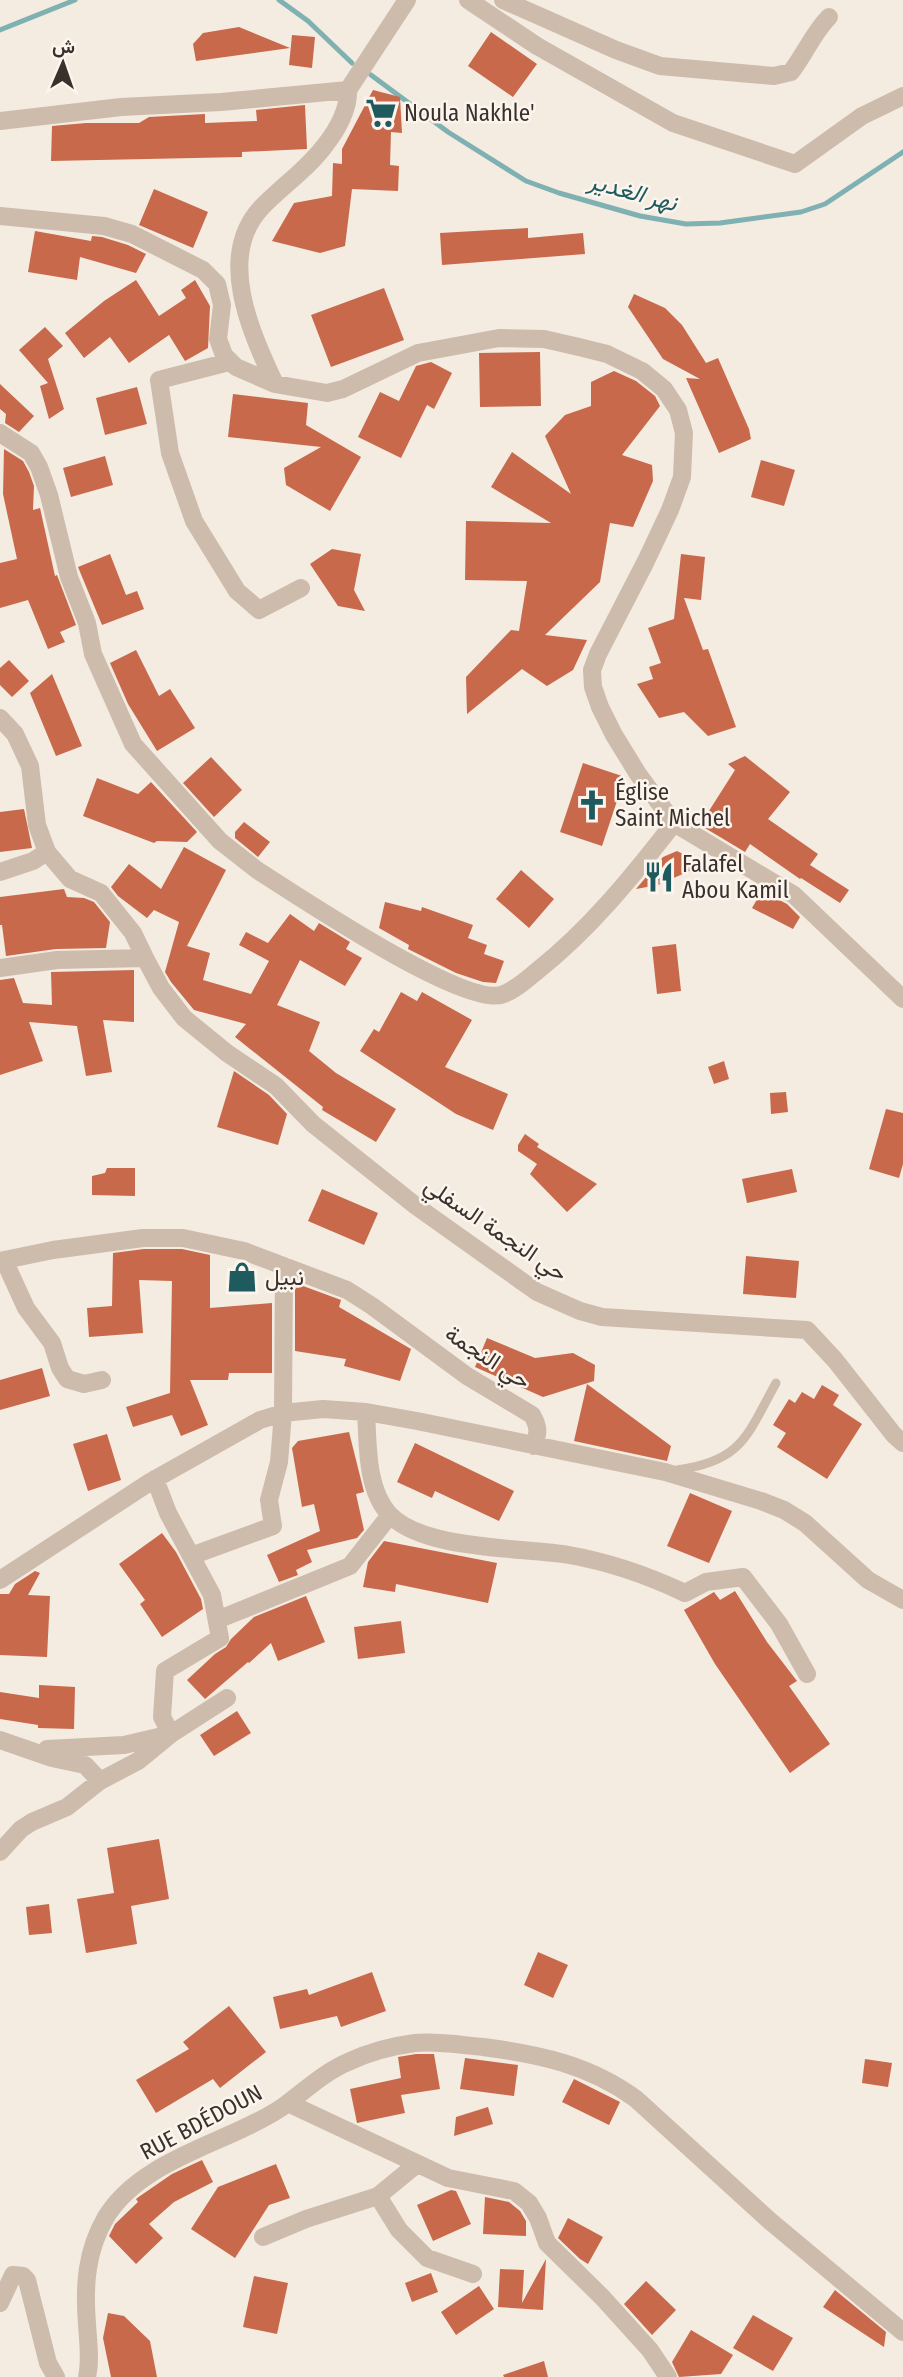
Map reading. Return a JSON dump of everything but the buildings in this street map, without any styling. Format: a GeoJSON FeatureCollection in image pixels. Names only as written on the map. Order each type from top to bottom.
{"type":"FeatureCollection","features":[{"type":"Feature","properties":{"kind":"street"},"geometry":{"type":"LineString","coordinates":[[275,384],[260,351],[239,274],[245,230],[260,209],[305,170],[333,135],[346,104],[348,90],[407,0]]}},
{"type":"Feature","properties":{"kind":"street"},"geometry":{"type":"LineString","coordinates":[[468,0],[537,46],[673,123],[795,164],[862,116],[903,96]]}},
{"type":"Feature","properties":{"kind":"street"},"geometry":{"type":"LineString","coordinates":[[503,0],[616,50],[660,66],[774,76],[791,72],[808,49],[816,29],[829,17]]}},
{"type":"Feature","properties":{"kind":"street"},"geometry":{"type":"LineString","coordinates":[[0,121],[121,107],[221,102],[348,90]]}},
{"type":"Feature","properties":{"kind":"street"},"geometry":{"type":"LineString","coordinates":[[0,216],[104,226],[152,243],[203,270],[217,284],[222,305],[218,339],[229,362],[275,384],[327,393],[343,389],[418,354],[499,338],[544,339],[607,354],[642,371],[664,389],[678,410],[684,433],[682,477],[670,510],[598,654],[592,670],[593,687],[614,735],[674,823],[794,895],[903,999]]}},
{"type":"Feature","properties":{"kind":"street"},"geometry":{"type":"LineString","coordinates":[[229,362],[159,380],[170,453],[194,521],[237,591],[259,610],[301,588]]}},
{"type":"Feature","properties":{"kind":"street"},"geometry":{"type":"LineString","coordinates":[[0,433],[31,453],[39,467],[49,495],[69,577],[87,623],[93,654],[133,744],[220,841],[236,855],[278,884],[413,966],[466,989],[502,995],[519,985],[576,938],[626,885],[674,823]]}},
{"type":"Feature","properties":{"kind":"street"},"geometry":{"type":"LineString","coordinates":[[0,718],[15,734],[30,766],[37,825],[47,852],[33,861],[0,872]]}},
{"type":"Feature","properties":{"kind":"street","name":"حي النجمة السفلي"},"geometry":{"type":"LineString","coordinates":[[47,852],[70,879],[101,893],[133,933],[161,988],[184,1018],[227,1053],[276,1086],[313,1124],[415,1206],[537,1292],[580,1311],[602,1317],[807,1330],[903,1443]]}},
{"type":"Feature","properties":{"kind":"street"},"geometry":{"type":"LineString","coordinates":[[0,968],[58,960],[145,958]]}},
{"type":"Feature","properties":{"kind":"street","name":"حي النجمة"},"geometry":{"type":"LineString","coordinates":[[2,1261],[97,1243],[143,1238],[183,1238],[244,1251],[355,1295],[467,1376],[524,1409],[537,1423],[538,1432],[533,1446]]}},
{"type":"Feature","properties":{"kind":"street"},"geometry":{"type":"LineString","coordinates":[[2,1261],[26,1308],[52,1343],[60,1368],[67,1379],[84,1384],[102,1380]]}},
{"type":"Feature","properties":{"kind":"street"},"geometry":{"type":"LineString","coordinates":[[191,1556],[273,1526],[269,1500],[279,1462],[284,1266]]}},
{"type":"Feature","properties":{"kind":"street"},"geometry":{"type":"LineString","coordinates":[[0,1580],[155,1479],[260,1420],[282,1413],[323,1409],[366,1412],[665,1472],[761,1501],[784,1510],[805,1523],[868,1580],[903,1600]]}},
{"type":"Feature","properties":{"kind":"street"},"geometry":{"type":"LineString","coordinates":[[366,1412],[373,1480],[380,1500],[390,1515],[405,1526],[497,1550],[571,1556],[650,1576],[685,1593],[706,1583],[743,1577],[779,1624],[807,1674]]}},
{"type":"Feature","properties":{"kind":"street"},"geometry":{"type":"LineString","coordinates":[[155,1479],[169,1513],[212,1595],[220,1638],[165,1671],[162,1717],[171,1734]]}},
{"type":"Feature","properties":{"kind":"street"},"geometry":{"type":"LineString","coordinates":[[217,1620],[350,1566],[390,1515]]}},
{"type":"Feature","properties":{"kind":"street"},"geometry":{"type":"LineString","coordinates":[[0,1852],[21,1829],[67,1807],[100,1781],[138,1762],[171,1734],[227,1698]]}},
{"type":"Feature","properties":{"kind":"street"},"geometry":{"type":"LineString","coordinates":[[30,1749],[124,1745],[171,1734]]}},
{"type":"Feature","properties":{"kind":"street"},"geometry":{"type":"LineString","coordinates":[[0,1740],[52,1759],[85,1765],[100,1781]]}},
{"type":"Feature","properties":{"kind":"street","name":"RUE BDÉDOUN"},"geometry":{"type":"LineString","coordinates":[[87,2377],[89,2350],[86,2271],[96,2238],[106,2217],[119,2200],[139,2182],[162,2168],[288,2103],[315,2080],[342,2064],[371,2053],[414,2043],[434,2042],[516,2052],[576,2066],[617,2085],[636,2099],[770,2221],[903,2332]]}},
{"type":"Feature","properties":{"kind":"street"},"geometry":{"type":"LineString","coordinates":[[288,2103],[448,2178],[514,2191],[528,2203],[538,2218],[547,2243],[642,2341],[668,2377]]}},
{"type":"Feature","properties":{"kind":"street"},"geometry":{"type":"LineString","coordinates":[[263,2237],[377,2196],[417,2164]]}},
{"type":"Feature","properties":{"kind":"street"},"geometry":{"type":"LineString","coordinates":[[377,2196],[400,2230],[427,2258],[473,2274]]}},
{"type":"Feature","properties":{"kind":"street"},"geometry":{"type":"LineString","coordinates":[[0,2302],[13,2275],[23,2276],[27,2280],[48,2363],[56,2377]]}},
{"type":"Feature","properties":{"kind":"lane"},"geometry":{"type":"LineString","coordinates":[[665,1472],[696,1468],[727,1456],[741,1444],[776,1382]]}},
{"type":"Feature","properties":{"kind":"waterway","name":"نهر الغدير"},"geometry":{"type":"LineString","coordinates":[[0,30],[75,0]]}},
{"type":"Feature","properties":{"kind":"waterway","name":"نهر الغدير"},"geometry":{"type":"LineString","coordinates":[[279,0],[308,21],[352,63]]}},
{"type":"Feature","properties":{"kind":"waterway","name":"نهر الغدير"},"geometry":{"type":"LineString","coordinates":[[371,75],[448,132],[526,181],[640,216],[686,224],[720,223],[801,212],[825,204],[903,152]]}},
{"type":"Feature","properties":{"kind":"place","name":"Noula Nakhle'"},"geometry":{"type":"Point","coordinates":[381,113]}},
{"type":"Feature","properties":{"kind":"place","name":"Église Saint Michel"},"geometry":{"type":"Point","coordinates":[592,805]}},
{"type":"Feature","properties":{"kind":"place","name":"Falafel Abou Kamil"},"geometry":{"type":"Point","coordinates":[659,877]}},
{"type":"Feature","properties":{"kind":"place","name":"نبيل"},"geometry":{"type":"Point","coordinates":[242,1277]}}]}
